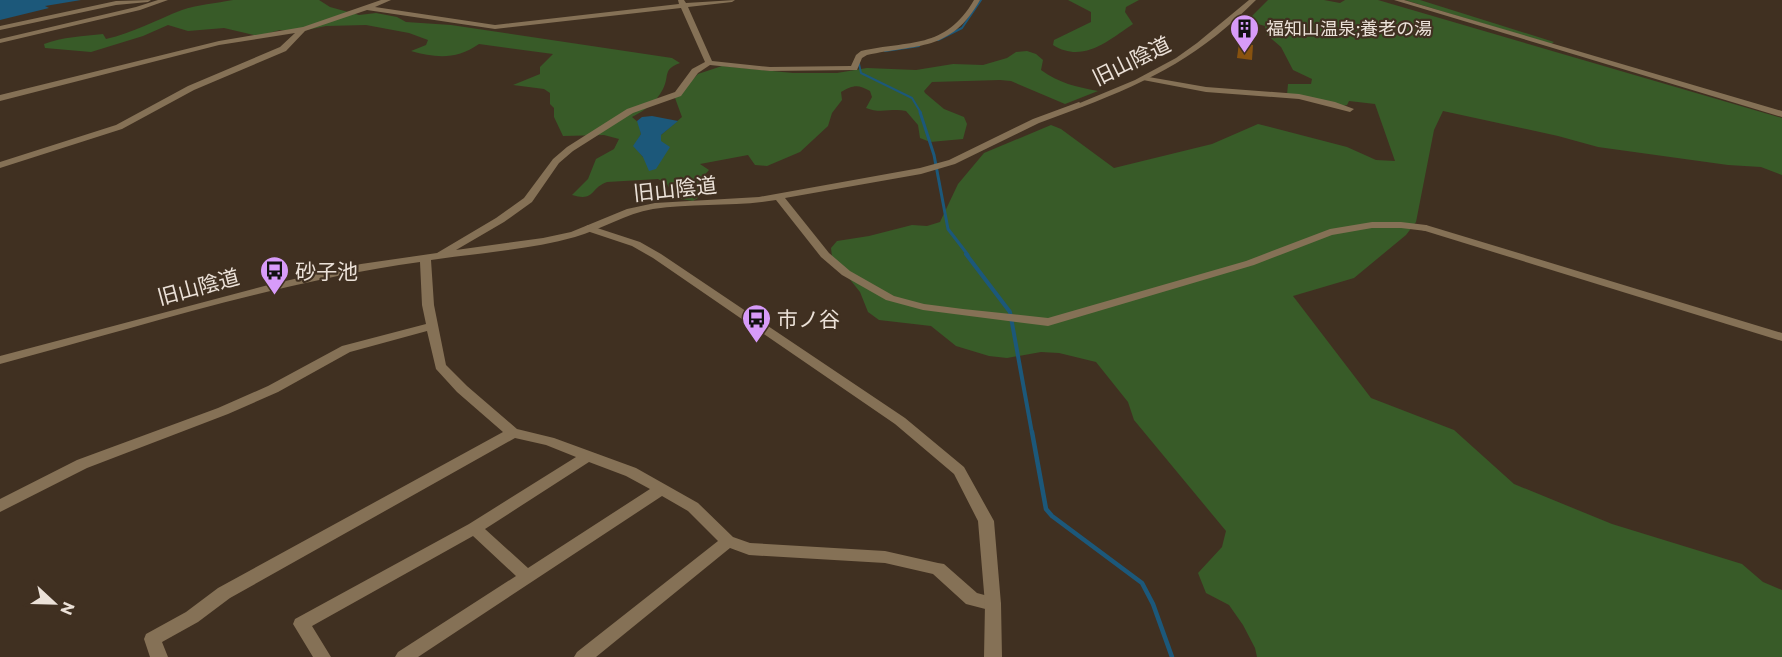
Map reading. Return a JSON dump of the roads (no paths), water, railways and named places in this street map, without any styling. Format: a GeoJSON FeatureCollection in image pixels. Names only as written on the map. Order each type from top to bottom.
{"type":"FeatureCollection","features":[{"type":"Feature","properties":{"kind":"street"},"geometry":{"type":"LineString","coordinates":[[0,28],[116,3],[148,0]]}},
{"type":"Feature","properties":{"kind":"street"},"geometry":{"type":"LineString","coordinates":[[0,41],[138,9],[165,0]]}},
{"type":"Feature","properties":{"kind":"street"},"geometry":{"type":"LineString","coordinates":[[0,98],[219,43],[304,29],[388,0]]}},
{"type":"Feature","properties":{"kind":"street"},"geometry":{"type":"LineString","coordinates":[[368,8],[484,27],[682,3],[732,0]]}},
{"type":"Feature","properties":{"kind":"street"},"geometry":{"type":"LineString","coordinates":[[439,256],[500,220],[528,200],[556,161],[570,149],[630,111],[678,94],[695,70],[709,63],[770,69],[854,68],[859,57],[864,53],[913,46],[949,34],[958,28],[977,0]]}},
{"type":"Feature","properties":{"kind":"street","name":"旧山陰道"},"geometry":{"type":"LineString","coordinates":[[0,360],[272,287],[361,267],[543,241],[588,228],[631,211],[655,206],[779,196],[921,171],[952,162],[1036,121],[1146,78],[1191,51],[1253,0]]}},
{"type":"Feature","properties":{"kind":"street"},"geometry":{"type":"LineString","coordinates":[[1397,0],[1782,114]]}},
{"type":"Feature","properties":{"kind":"street"},"geometry":{"type":"LineString","coordinates":[[682,3],[709,63]]}},
{"type":"Feature","properties":{"kind":"street"},"geometry":{"type":"LineString","coordinates":[[0,165],[119,128],[191,88],[283,49],[304,29]]}},
{"type":"Feature","properties":{"kind":"street"},"geometry":{"type":"LineString","coordinates":[[1146,78],[1212,90],[1252,90],[1314,97],[1350,109]]}},
{"type":"Feature","properties":{"kind":"street"},"geometry":{"type":"LineString","coordinates":[[779,196],[825,255],[846,273],[890,298],[923,307],[963,313],[1048,322],[1250,263],[1330,232],[1372,225],[1401,225],[1426,228],[1782,338]]}},
{"type":"Feature","properties":{"kind":"street"},"geometry":{"type":"LineString","coordinates":[[588,228],[636,244],[657,256],[900,421],[959,471],[986,520],[993,604],[993,657]]}},
{"type":"Feature","properties":{"kind":"street"},"geometry":{"type":"LineString","coordinates":[[425,258],[425,281],[431,326],[440,366],[462,389],[513,433],[549,441],[631,472],[693,507],[728,541],[749,549],[885,557],[938,569],[972,599],[993,604]]}},
{"type":"Feature","properties":{"kind":"street"},"geometry":{"type":"LineString","coordinates":[[0,506],[82,464],[223,411],[273,389],[346,349],[431,326]]}},
{"type":"Feature","properties":{"kind":"street"},"geometry":{"type":"LineString","coordinates":[[159,657],[152,639],[192,617],[224,593],[513,433]]}},
{"type":"Feature","properties":{"kind":"street"},"geometry":{"type":"LineString","coordinates":[[322,657],[302,624],[474,528],[589,455]]}},
{"type":"Feature","properties":{"kind":"street"},"geometry":{"type":"LineString","coordinates":[[404,657],[662,489]]}},
{"type":"Feature","properties":{"kind":"street"},"geometry":{"type":"LineString","coordinates":[[474,528],[527,576]]}},
{"type":"Feature","properties":{"kind":"street"},"geometry":{"type":"LineString","coordinates":[[583,657],[728,541]]}},
{"type":"Feature","properties":{"kind":"water"},"geometry":{"type":"Polygon","coordinates":[[[0,0],[81,0],[45,6],[49,8],[0,20],[0,0]]]}},
{"type":"Feature","properties":{"kind":"water"},"geometry":{"type":"Polygon","coordinates":[[[652,116],[678,121],[661,135],[661,141],[670,147],[656,169],[649,171],[643,157],[633,146],[641,134],[637,121],[642,117],[652,116]]]}},
{"type":"Feature","properties":{"kind":"waterway"},"geometry":{"type":"LineString","coordinates":[[938,40],[962,28],[981,0]]}},
{"type":"Feature","properties":{"kind":"waterway"},"geometry":{"type":"LineString","coordinates":[[885,51],[919,46]]}},
{"type":"Feature","properties":{"kind":"waterway"},"geometry":{"type":"LineString","coordinates":[[859,64],[861,73],[912,98],[921,113]]}},
{"type":"Feature","properties":{"kind":"waterway"},"geometry":{"type":"LineString","coordinates":[[920,112],[934,155],[948,229],[968,255]]}},
{"type":"Feature","properties":{"kind":"waterway"},"geometry":{"type":"LineString","coordinates":[[966,254],[1010,312],[1032,433]]}},
{"type":"Feature","properties":{"kind":"waterway"},"geometry":{"type":"LineString","coordinates":[[1032,432],[1046,509],[1052,516],[1142,583],[1153,604],[1172,657]]}},
{"type":"Feature","properties":{"kind":"place","name":"福知山温泉;養老の湯"},"geometry":{"type":"Point","coordinates":[1245,54]}},
{"type":"Feature","properties":{"kind":"place","name":"砂子池"},"geometry":{"type":"Point","coordinates":[274,296]}},
{"type":"Feature","properties":{"kind":"place","name":"市ノ谷"},"geometry":{"type":"Point","coordinates":[756,344]}}]}
